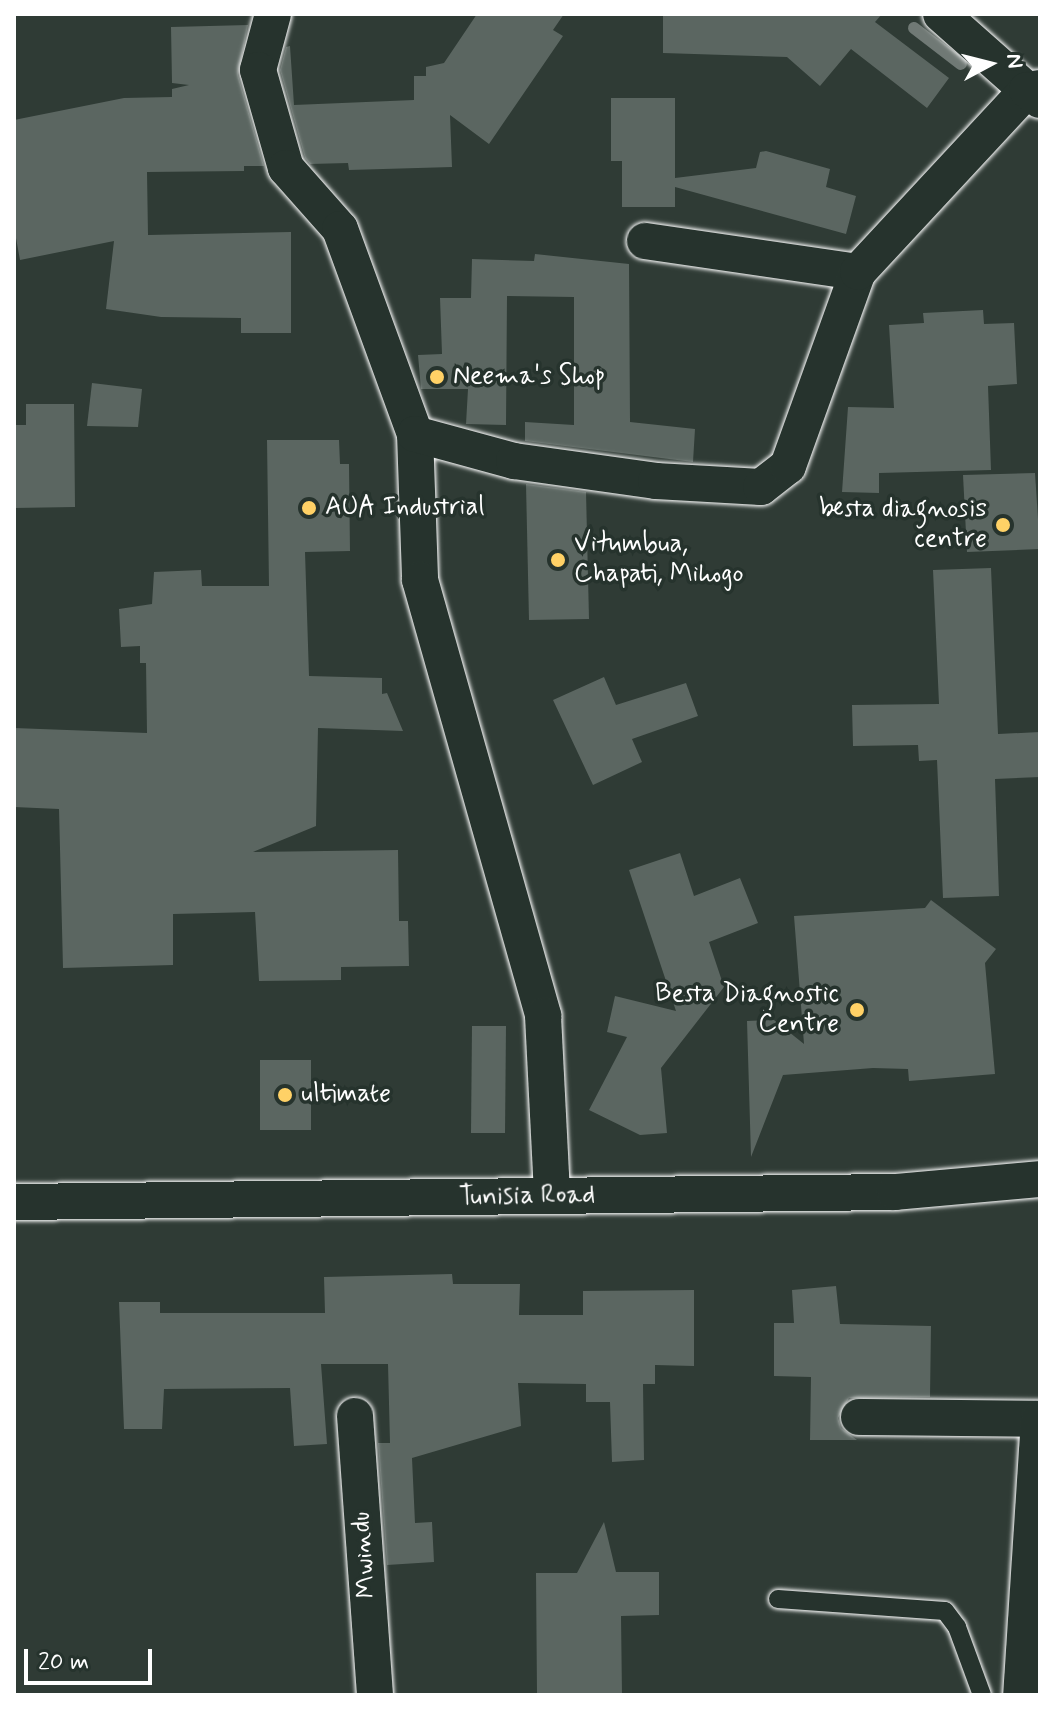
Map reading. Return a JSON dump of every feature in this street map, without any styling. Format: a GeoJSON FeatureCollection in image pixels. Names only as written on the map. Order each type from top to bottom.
{"type":"FeatureCollection","features":[{"type":"Feature","properties":{"kind":"street"},"geometry":{"type":"LineString","coordinates":[[273,14],[258,70],[286,168],[340,229],[415,434],[420,580],[543,1016],[552,1196]]}},
{"type":"Feature","properties":{"kind":"street"},"geometry":{"type":"LineString","coordinates":[[415,434],[530,463],[656,481],[761,487],[788,466],[858,272],[1036,93],[941,14]]}},
{"type":"Feature","properties":{"kind":"street"},"geometry":{"type":"LineString","coordinates":[[645,241],[858,272]]}},
{"type":"Feature","properties":{"kind":"street","name":"Tunisia Road"},"geometry":{"type":"LineString","coordinates":[[14,1202],[895,1192],[1040,1179]]}},
{"type":"Feature","properties":{"kind":"street","name":"Mwindu"},"geometry":{"type":"LineString","coordinates":[[355,1416],[375,1695]]}},
{"type":"Feature","properties":{"kind":"street"},"geometry":{"type":"LineString","coordinates":[[859,1417],[1039,1419],[1021,1695]]}},
{"type":"Feature","properties":{"kind":"lane"},"geometry":{"type":"LineString","coordinates":[[778,1599],[945,1611],[981,1681],[982,1695]]}},
{"type":"Feature","properties":{"kind":"building"},"geometry":{"type":"Polygon","coordinates":[[[477,14],[564,14],[553,30],[563,36],[489,144],[450,115],[452,167],[349,170],[348,163],[310,164],[305,158],[280,70],[286,47],[290,46],[294,105],[414,100],[414,76],[426,76],[426,67],[444,63],[477,14]]]}},
{"type":"Feature","properties":{"kind":"building"},"geometry":{"type":"Polygon","coordinates":[[[663,14],[882,14],[875,22],[949,78],[927,108],[851,49],[820,86],[787,57],[663,53],[663,14]]]}},
{"type":"Feature","properties":{"kind":"building"},"geometry":{"type":"Polygon","coordinates":[[[248,25],[238,75],[264,166],[244,166],[244,171],[147,172],[148,235],[291,232],[291,333],[241,333],[241,318],[161,317],[106,309],[114,241],[20,260],[14,227],[14,120],[124,98],[172,97],[172,89],[189,85],[172,83],[171,27],[248,25]]]}},
{"type":"Feature","properties":{"kind":"building"},"geometry":{"type":"Polygon","coordinates":[[[611,98],[675,98],[675,178],[756,168],[760,152],[766,151],[830,169],[826,187],[856,196],[846,234],[675,187],[675,207],[622,207],[622,161],[611,161],[611,98]]]}},
{"type":"Feature","properties":{"kind":"building"},"geometry":{"type":"Polygon","coordinates":[[[535,254],[629,264],[630,422],[695,429],[693,462],[525,441],[525,422],[574,425],[574,297],[507,296],[506,425],[466,424],[468,389],[421,389],[418,355],[442,354],[440,298],[471,298],[472,259],[534,261],[535,254]]]}},
{"type":"Feature","properties":{"kind":"building"},"geometry":{"type":"Polygon","coordinates":[[[983,310],[984,324],[1014,323],[1017,384],[988,386],[991,470],[879,473],[879,493],[842,492],[848,407],[894,408],[889,325],[924,323],[923,313],[983,310]]]}},
{"type":"Feature","properties":{"kind":"building"},"geometry":{"type":"Polygon","coordinates":[[[92,383],[142,389],[138,427],[87,426],[92,383]]]}},
{"type":"Feature","properties":{"kind":"building"},"geometry":{"type":"Polygon","coordinates":[[[26,404],[74,404],[75,507],[14,508],[14,425],[26,425],[26,404]]]}},
{"type":"Feature","properties":{"kind":"building"},"geometry":{"type":"Polygon","coordinates":[[[267,440],[339,440],[340,464],[349,464],[350,551],[305,552],[309,676],[382,678],[382,694],[387,693],[403,731],[318,728],[316,826],[253,852],[398,850],[399,921],[408,921],[409,966],[341,967],[341,980],[259,981],[255,912],[173,914],[173,965],[63,968],[59,809],[14,807],[14,728],[147,733],[146,663],[140,663],[140,646],[121,647],[119,609],[152,604],[154,572],[201,570],[202,586],[269,586],[267,440]]]}},
{"type":"Feature","properties":{"kind":"building"},"geometry":{"type":"Polygon","coordinates":[[[1035,473],[1040,549],[967,552],[963,475],[1035,473]]]}},
{"type":"Feature","properties":{"kind":"building","name":"Vitumbua, Chapati, Mihogo"},"geometry":{"type":"Polygon","coordinates":[[[526,484],[586,492],[589,619],[529,620],[526,484]]]}},
{"type":"Feature","properties":{"kind":"building"},"geometry":{"type":"Polygon","coordinates":[[[991,568],[998,734],[1040,732],[1040,777],[995,779],[999,896],[943,898],[937,760],[919,761],[918,745],[853,746],[852,705],[939,704],[933,570],[991,568]]]}},
{"type":"Feature","properties":{"kind":"building"},"geometry":{"type":"Polygon","coordinates":[[[604,677],[616,705],[686,683],[698,716],[632,739],[642,762],[593,785],[553,700],[604,677]]]}},
{"type":"Feature","properties":{"kind":"building"},"geometry":{"type":"Polygon","coordinates":[[[680,853],[694,896],[740,878],[758,923],[709,942],[724,987],[661,1068],[667,1133],[640,1135],[589,1110],[627,1037],[607,1032],[615,996],[676,1011],[629,870],[680,853]]]}},
{"type":"Feature","properties":{"kind":"building"},"geometry":{"type":"Polygon","coordinates":[[[931,900],[996,949],[985,963],[995,1074],[909,1081],[908,1069],[873,1068],[783,1075],[751,1157],[747,1021],[774,1020],[804,1044],[794,916],[925,908],[931,900]]]}},
{"type":"Feature","properties":{"kind":"building"},"geometry":{"type":"Polygon","coordinates":[[[472,1026],[506,1026],[505,1133],[471,1133],[472,1026]]]}},
{"type":"Feature","properties":{"kind":"building","name":"ultimate"},"geometry":{"type":"Polygon","coordinates":[[[260,1060],[311,1060],[311,1130],[260,1130],[260,1060]]]}},
{"type":"Feature","properties":{"kind":"building"},"geometry":{"type":"Polygon","coordinates":[[[452,1274],[453,1284],[520,1284],[519,1315],[583,1315],[583,1291],[694,1290],[694,1366],[655,1365],[655,1384],[643,1384],[644,1460],[612,1462],[610,1402],[586,1402],[586,1384],[518,1383],[521,1426],[412,1458],[415,1523],[432,1522],[434,1562],[387,1565],[378,1443],[390,1443],[388,1364],[321,1364],[327,1444],[294,1446],[290,1388],[164,1389],[162,1429],[124,1429],[119,1302],[160,1302],[160,1313],[325,1313],[324,1277],[452,1274]]]}},
{"type":"Feature","properties":{"kind":"building"},"geometry":{"type":"Polygon","coordinates":[[[836,1286],[840,1324],[931,1326],[930,1397],[849,1398],[838,1418],[841,1428],[857,1440],[810,1440],[811,1377],[774,1376],[774,1323],[794,1323],[792,1290],[836,1286]]]}},
{"type":"Feature","properties":{"kind":"building"},"geometry":{"type":"Polygon","coordinates":[[[604,1522],[616,1572],[659,1572],[659,1615],[621,1616],[622,1695],[537,1695],[536,1573],[577,1573],[604,1522]]]}},
{"type":"Feature","properties":{"kind":"waterway"},"geometry":{"type":"LineString","coordinates":[[914,28],[961,64]]}},
{"type":"Feature","properties":{"kind":"place","name":"Neema's Shop"},"geometry":{"type":"Point","coordinates":[437,377]}},
{"type":"Feature","properties":{"kind":"place","name":"AUA Industrial"},"geometry":{"type":"Point","coordinates":[309,508]}},
{"type":"Feature","properties":{"kind":"place","name":"besta diagnosis centre"},"geometry":{"type":"Point","coordinates":[1003,525]}},
{"type":"Feature","properties":{"kind":"place","name":"Vitumbua, Chapati, Mihogo"},"geometry":{"type":"Point","coordinates":[558,560]}},
{"type":"Feature","properties":{"kind":"place","name":"Besta Diagnostic Centre"},"geometry":{"type":"Point","coordinates":[857,1010]}},
{"type":"Feature","properties":{"kind":"place","name":"ultimate"},"geometry":{"type":"Point","coordinates":[285,1095]}}]}
